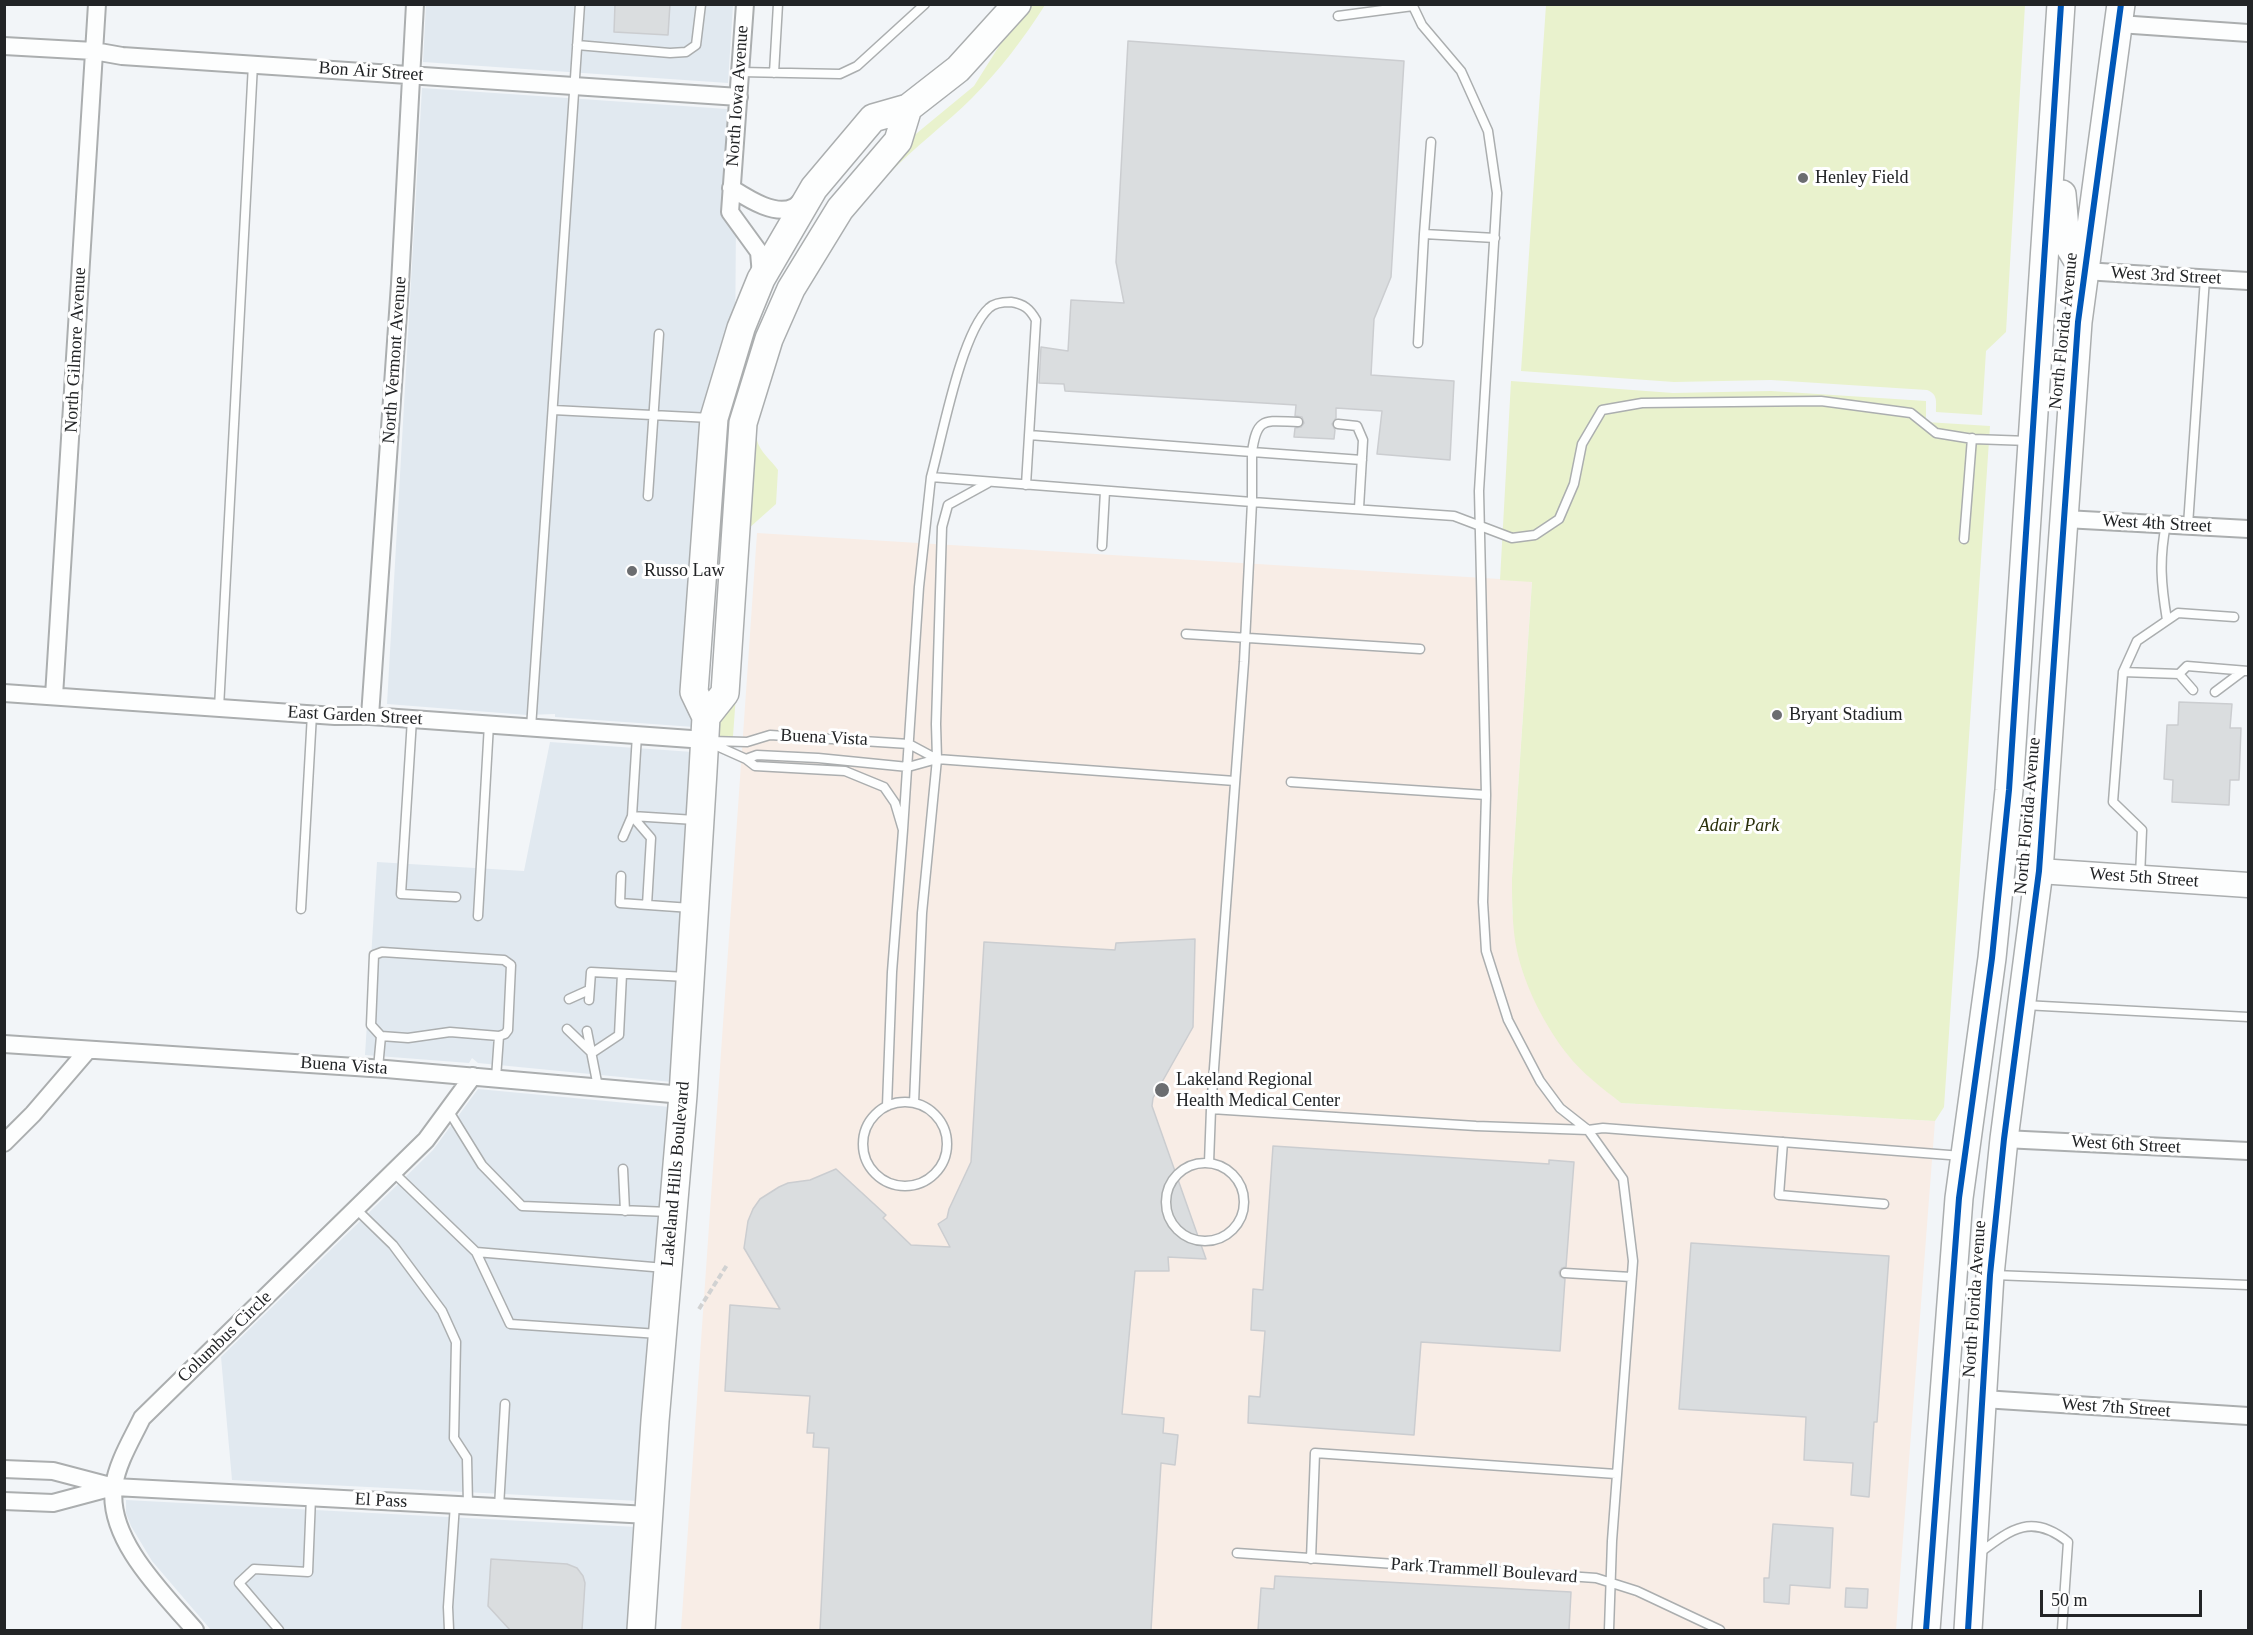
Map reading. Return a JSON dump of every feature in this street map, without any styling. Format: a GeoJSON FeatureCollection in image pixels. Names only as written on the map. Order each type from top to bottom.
{"type":"FeatureCollection","features":[{"type":"Feature","properties":{"kind":"main road","name":"Lakeland Hills Boulevard"},"geometry":{"type":"LineString","coordinates":[[642,1630],[662,1334],[683,1095],[700,820],[705,729],[694,692],[714,418],[741,328],[761,279],[814,188],[873,118],[908,108],[958,69],[1017,4]]}},
{"type":"Feature","properties":{"kind":"main road","name":"North Florida Avenue"},"geometry":{"type":"LineString","coordinates":[[1926,1630],[1963,1156],[1993,947],[2009,790],[2061,4]]}},
{"type":"Feature","properties":{"kind":"main road"},"geometry":{"type":"LineString","coordinates":[[2076,4],[2062,203],[2066,241],[2084,271]]}},
{"type":"Feature","properties":{"kind":"main road","name":"North Florida Avenue"},"geometry":{"type":"LineString","coordinates":[[1968,1630],[1990,1275],[2004,1139],[2039,871],[2073,379],[2084,271],[2120,14]]}},
{"type":"Feature","properties":{"kind":"main road"},"geometry":{"type":"LineString","coordinates":[[705,729],[725,693],[742,423],[769,339],[791,289],[840,209],[898,141],[908,108]]}},
{"type":"Feature","properties":{"kind":"main road"},"geometry":{"type":"LineString","coordinates":[[2009,790],[2022,833],[2039,871]]}},
{"type":"Feature","properties":{"kind":"street","name":"North Gilmore Avenue"},"geometry":{"type":"LineString","coordinates":[[54,696],[97,4]]}},
{"type":"Feature","properties":{"kind":"street","name":"North Vermont Avenue"},"geometry":{"type":"LineString","coordinates":[[370,716],[400,284],[415,4]]}},
{"type":"Feature","properties":{"kind":"street","name":"North Iowa Avenue"},"geometry":{"type":"LineString","coordinates":[[745,4],[730,212],[759,252],[761,279]]}},
{"type":"Feature","properties":{"kind":"street"},"geometry":{"type":"LineString","coordinates":[[2120,14],[2248,33]]}},
{"type":"Feature","properties":{"kind":"street","name":"Bon Air Street"},"geometry":{"type":"LineString","coordinates":[[4,46],[94,51],[122,56],[739,97]]}},
{"type":"Feature","properties":{"kind":"street","name":"North Iowa Avenue"},"geometry":{"type":"LineString","coordinates":[[731,188],[780,210],[794,207],[814,188]]}},
{"type":"Feature","properties":{"kind":"street","name":"West 3rd Street"},"geometry":{"type":"LineString","coordinates":[[2084,271],[2248,281]]}},
{"type":"Feature","properties":{"kind":"street","name":"West 4th Street"},"geometry":{"type":"LineString","coordinates":[[2065,519],[2248,529]]}},
{"type":"Feature","properties":{"kind":"street","name":"East Garden Street"},"geometry":{"type":"LineString","coordinates":[[4,693],[637,735],[705,729]]}},
{"type":"Feature","properties":{"kind":"street","name":"West 5th Street"},"geometry":{"type":"LineString","coordinates":[[2039,871],[2248,885]]}},
{"type":"Feature","properties":{"kind":"street","name":"Buena Vista"},"geometry":{"type":"LineString","coordinates":[[4,1044],[378,1068],[683,1095]]}},
{"type":"Feature","properties":{"kind":"street"},"geometry":{"type":"LineString","coordinates":[[4,1143],[33,1114],[88,1050]]}},
{"type":"Feature","properties":{"kind":"street","name":"Columbus Circle"},"geometry":{"type":"LineString","coordinates":[[195,1630],[143,1569],[122,1532],[116,1516],[114,1487],[121,1463],[142,1418],[426,1140],[473,1076]]}},
{"type":"Feature","properties":{"kind":"street","name":"West 6th Street"},"geometry":{"type":"LineString","coordinates":[[2004,1139],[2248,1151]]}},
{"type":"Feature","properties":{"kind":"street","name":"West 7th Street"},"geometry":{"type":"LineString","coordinates":[[1983,1399],[2248,1416]]}},
{"type":"Feature","properties":{"kind":"street","name":"El Pass"},"geometry":{"type":"LineString","coordinates":[[4,1469],[52,1471],[114,1487],[649,1515]]}},
{"type":"Feature","properties":{"kind":"street","name":"El Pass"},"geometry":{"type":"LineString","coordinates":[[4,1501],[53,1503],[114,1487]]}},
{"type":"Feature","properties":{"kind":"lane"},"geometry":{"type":"LineString","coordinates":[[531,728],[580,4]]}},
{"type":"Feature","properties":{"kind":"lane"},"geometry":{"type":"LineString","coordinates":[[577,45],[670,53],[686,52],[696,45],[700,4]]}},
{"type":"Feature","properties":{"kind":"lane"},"geometry":{"type":"LineString","coordinates":[[774,73],[778,4]]}},
{"type":"Feature","properties":{"kind":"lane"},"geometry":{"type":"LineString","coordinates":[[740,72],[840,74],[858,66],[925,4]]}},
{"type":"Feature","properties":{"kind":"lane"},"geometry":{"type":"LineString","coordinates":[[1338,16],[1412,5],[1422,25],[1461,71],[1488,131],[1497,193],[1479,482],[1486,795],[1483,902],[1486,951],[1508,1020],[1540,1081],[1560,1108],[1588,1130],[1623,1179],[1633,1261],[1616,1474],[1609,1630]]}},
{"type":"Feature","properties":{"kind":"lane"},"geometry":{"type":"LineString","coordinates":[[219,708],[254,64]]}},
{"type":"Feature","properties":{"kind":"lane"},"geometry":{"type":"LineString","coordinates":[[1418,343],[1431,142]]}},
{"type":"Feature","properties":{"kind":"lane"},"geometry":{"type":"LineString","coordinates":[[1424,234],[1495,238]]}},
{"type":"Feature","properties":{"kind":"lane"},"geometry":{"type":"LineString","coordinates":[[2188,525],[2205,278]]}},
{"type":"Feature","properties":{"kind":"lane"},"geometry":{"type":"LineString","coordinates":[[887,1106],[892,972],[919,587],[931,477],[964,350],[990,306],[1006,302],[1020,303],[1031,310],[1036,320],[1026,485]]}},
{"type":"Feature","properties":{"kind":"lane"},"geometry":{"type":"LineString","coordinates":[[648,496],[659,334]]}},
{"type":"Feature","properties":{"kind":"lane"},"geometry":{"type":"LineString","coordinates":[[931,477],[1454,516],[1512,538],[1535,535],[1558,519],[1574,484],[1582,444],[1602,410],[1642,403],[1821,401],[1911,412],[1936,433],[2033,442]]}},
{"type":"Feature","properties":{"kind":"lane"},"geometry":{"type":"LineString","coordinates":[[553,410],[714,418]]}},
{"type":"Feature","properties":{"kind":"lane"},"geometry":{"type":"LineString","coordinates":[[1209,1163],[1210,1109],[1246,638],[1252,452],[1255,431],[1262,424],[1274,421],[1298,422]]}},
{"type":"Feature","properties":{"kind":"lane"},"geometry":{"type":"LineString","coordinates":[[1338,424],[1357,426],[1363,440],[1359,508]]}},
{"type":"Feature","properties":{"kind":"lane"},"geometry":{"type":"LineString","coordinates":[[1029,435],[1362,460]]}},
{"type":"Feature","properties":{"kind":"lane"},"geometry":{"type":"LineString","coordinates":[[1964,539],[1972,438]]}},
{"type":"Feature","properties":{"kind":"lane"},"geometry":{"type":"LineString","coordinates":[[914,1103],[922,913],[937,759],[942,526],[948,504],[988,482]]}},
{"type":"Feature","properties":{"kind":"lane"},"geometry":{"type":"LineString","coordinates":[[1102,546],[1105,491]]}},
{"type":"Feature","properties":{"kind":"lane"},"geometry":{"type":"LineString","coordinates":[[2166,524],[2160,579],[2167,620]]}},
{"type":"Feature","properties":{"kind":"lane"},"geometry":{"type":"LineString","coordinates":[[2140,877],[2142,830],[2114,802],[2123,672],[2136,641],[2178,613],[2234,617]]}},
{"type":"Feature","properties":{"kind":"lane"},"geometry":{"type":"LineString","coordinates":[[1186,634],[1420,649]]}},
{"type":"Feature","properties":{"kind":"lane"},"geometry":{"type":"LineString","coordinates":[[2179,674],[2187,666],[2246,671]]}},
{"type":"Feature","properties":{"kind":"lane"},"geometry":{"type":"LineString","coordinates":[[2215,692],[2246,671]]}},
{"type":"Feature","properties":{"kind":"lane"},"geometry":{"type":"LineString","coordinates":[[2123,672],[2179,674],[2193,690]]}},
{"type":"Feature","properties":{"kind":"lane"},"geometry":{"type":"LineString","coordinates":[[302,909],[312,714]]}},
{"type":"Feature","properties":{"kind":"lane"},"geometry":{"type":"LineString","coordinates":[[412,719],[401,894],[456,897]]}},
{"type":"Feature","properties":{"kind":"lane"},"geometry":{"type":"LineString","coordinates":[[478,916],[489,724]]}},
{"type":"Feature","properties":{"kind":"lane"},"geometry":{"type":"LineString","coordinates":[[705,729],[755,766],[845,771],[884,787],[895,803],[903,830]]}},
{"type":"Feature","properties":{"kind":"lane","name":"Buena Vista"},"geometry":{"type":"LineString","coordinates":[[705,729],[747,742],[770,735],[909,744]]}},
{"type":"Feature","properties":{"kind":"lane"},"geometry":{"type":"LineString","coordinates":[[623,837],[632,816],[637,735]]}},
{"type":"Feature","properties":{"kind":"lane"},"geometry":{"type":"LineString","coordinates":[[909,744],[937,759]]}},
{"type":"Feature","properties":{"kind":"lane"},"geometry":{"type":"LineString","coordinates":[[746,759],[757,755],[908,766],[937,759],[1235,781]]}},
{"type":"Feature","properties":{"kind":"lane"},"geometry":{"type":"LineString","coordinates":[[1292,782],[1486,795]]}},
{"type":"Feature","properties":{"kind":"lane"},"geometry":{"type":"LineString","coordinates":[[632,816],[700,820]]}},
{"type":"Feature","properties":{"kind":"lane"},"geometry":{"type":"LineString","coordinates":[[632,816],[651,838],[647,905]]}},
{"type":"Feature","properties":{"kind":"lane"},"geometry":{"type":"LineString","coordinates":[[621,876],[620,903],[694,908]]}},
{"type":"Feature","properties":{"kind":"lane"},"geometry":{"type":"LineString","coordinates":[[382,952],[504,960],[511,965],[508,1030],[499,1036],[450,1032],[408,1038],[381,1036],[371,1025],[374,955],[382,952]]}},
{"type":"Feature","properties":{"kind":"lane"},"geometry":{"type":"LineString","coordinates":[[589,1000],[591,972],[690,977]]}},
{"type":"Feature","properties":{"kind":"lane"},"geometry":{"type":"LineString","coordinates":[[592,1053],[619,1035],[622,974]]}},
{"type":"Feature","properties":{"kind":"lane"},"geometry":{"type":"LineString","coordinates":[[569,999],[589,990]]}},
{"type":"Feature","properties":{"kind":"lane"},"geometry":{"type":"LineString","coordinates":[[2023,1005],[2248,1017]]}},
{"type":"Feature","properties":{"kind":"lane"},"geometry":{"type":"LineString","coordinates":[[567,1029],[592,1053]]}},
{"type":"Feature","properties":{"kind":"lane"},"geometry":{"type":"LineString","coordinates":[[587,1031],[598,1087]]}},
{"type":"Feature","properties":{"kind":"lane"},"geometry":{"type":"LineString","coordinates":[[378,1068],[381,1036]]}},
{"type":"Feature","properties":{"kind":"lane"},"geometry":{"type":"LineString","coordinates":[[496,1078],[499,1036]]}},
{"type":"Feature","properties":{"kind":"lane"},"geometry":{"type":"LineString","coordinates":[[901,1102],[914,1103],[927,1108],[944,1128],[947,1141],[946,1155],[941,1167],[932,1177],[920,1184],[907,1187],[893,1185],[879,1179],[869,1168],[863,1155],[862,1140],[866,1126],[875,1114],[887,1106],[901,1102]]}},
{"type":"Feature","properties":{"kind":"lane"},"geometry":{"type":"LineString","coordinates":[[1210,1109],[1476,1126],[1588,1130],[1604,1128],[1963,1156]]}},
{"type":"Feature","properties":{"kind":"lane"},"geometry":{"type":"LineString","coordinates":[[448,1110],[482,1165],[522,1206],[673,1213]]}},
{"type":"Feature","properties":{"kind":"lane"},"geometry":{"type":"LineString","coordinates":[[1783,1142],[1779,1195],[1884,1204]]}},
{"type":"Feature","properties":{"kind":"lane"},"geometry":{"type":"LineString","coordinates":[[1209,1163],[1222,1166],[1233,1174],[1245,1197],[1240,1222],[1220,1239],[1207,1242],[1182,1235],[1173,1226],[1167,1214],[1165,1202],[1167,1189],[1184,1169],[1196,1164],[1209,1163]]}},
{"type":"Feature","properties":{"kind":"lane"},"geometry":{"type":"LineString","coordinates":[[623,1169],[625,1211]]}},
{"type":"Feature","properties":{"kind":"lane"},"geometry":{"type":"LineString","coordinates":[[393,1172],[476,1252],[510,1324],[662,1334]]}},
{"type":"Feature","properties":{"kind":"lane"},"geometry":{"type":"LineString","coordinates":[[356,1209],[393,1245],[442,1311],[456,1341],[454,1438],[467,1458],[448,1607],[448,1630]]}},
{"type":"Feature","properties":{"kind":"lane"},"geometry":{"type":"LineString","coordinates":[[476,1252],[668,1268]]}},
{"type":"Feature","properties":{"kind":"lane"},"geometry":{"type":"LineString","coordinates":[[1565,1273],[1632,1277]]}},
{"type":"Feature","properties":{"kind":"lane"},"geometry":{"type":"LineString","coordinates":[[1990,1275],[2248,1285]]}},
{"type":"Feature","properties":{"kind":"lane"},"geometry":{"type":"LineString","coordinates":[[499,1507],[505,1404]]}},
{"type":"Feature","properties":{"kind":"lane"},"geometry":{"type":"LineString","coordinates":[[1311,1558],[1315,1453],[1616,1474]]}},
{"type":"Feature","properties":{"kind":"lane"},"geometry":{"type":"LineString","coordinates":[[279,1630],[239,1582],[254,1569],[308,1572],[311,1497]]}},
{"type":"Feature","properties":{"kind":"lane"},"geometry":{"type":"LineString","coordinates":[[1973,1558],[2017,1528],[2032,1526],[2054,1531],[2061,1536],[2068,1542],[2062,1630]]}},
{"type":"Feature","properties":{"kind":"lane","name":"Park Trammell Boulevard"},"geometry":{"type":"LineString","coordinates":[[1237,1553],[1596,1578],[1637,1591],[1720,1630]]}},
{"type":"Feature","properties":{"kind":"path"},"geometry":{"type":"LineString","coordinates":[[699,1309],[727,1265]]}},
{"type":"Feature","properties":{"kind":"shaded area"},"geometry":{"type":"Polygon","coordinates":[[[426,5],[733,5],[728,83],[423,62],[426,5]]]}},
{"type":"Feature","properties":{"kind":"shaded area"},"geometry":{"type":"Polygon","coordinates":[[[422,88],[727,109],[723,190],[736,217],[735,359],[716,420],[694,727],[555,717],[555,714],[527,715],[387,704],[422,88]]]}},
{"type":"Feature","properties":{"kind":"shaded area","name":"Lakeland Regional Health Medical Center"},"geometry":{"type":"Polygon","coordinates":[[[757,533],[1532,581],[1512,878],[1512,913],[1567,1054],[1621,1103],[1935,1121],[1896,1630],[681,1630],[757,533]]]}},
{"type":"Feature","properties":{"kind":"shaded area"},"geometry":{"type":"Polygon","coordinates":[[[550,742],[693,752],[672,1082],[478,1063],[472,1058],[469,1063],[365,1055],[377,862],[524,871],[550,742]]]}},
{"type":"Feature","properties":{"kind":"shaded area"},"geometry":{"type":"Polygon","coordinates":[[[478,1089],[670,1107],[639,1501],[232,1480],[221,1357],[433,1150],[478,1089]]]}},
{"type":"Feature","properties":{"kind":"shaded area"},"geometry":{"type":"Polygon","coordinates":[[[126,1500],[637,1527],[630,1630],[211,1630],[152,1561],[131,1526],[126,1513],[126,1500]]]}},
{"type":"Feature","properties":{"kind":"green space"},"geometry":{"type":"Polygon","coordinates":[[[1033,5],[1045,5],[992,77],[962,108],[898,165],[850,219],[818,268],[792,320],[772,374],[757,434],[758,444],[778,470],[776,504],[748,529],[732,750],[715,747],[738,423],[860,180],[974,86],[1006,35],[1033,5]]]}},
{"type":"Feature","properties":{"kind":"green space","name":"Henley Field"},"geometry":{"type":"Polygon","coordinates":[[[1546,5],[2025,5],[2006,332],[1986,351],[1982,415],[1936,412],[1935,396],[1927,390],[1771,380],[1674,382],[1521,371],[1546,5]]]}},
{"type":"Feature","properties":{"kind":"green space","name":"Adair Park"},"geometry":{"type":"Polygon","coordinates":[[[1511,381],[1673,393],[1771,391],[1926,401],[1926,422],[1990,426],[1944,1107],[1935,1121],[1621,1103],[1573,1061],[1543,1018],[1530,992],[1521,965],[1515,942],[1513,914],[1512,878],[1532,582],[1500,580],[1511,381]]]}},
{"type":"Feature","properties":{"kind":"building"},"geometry":{"type":"Polygon","coordinates":[[[615,4],[670,4],[668,35],[614,32],[615,4]]]}},
{"type":"Feature","properties":{"kind":"building"},"geometry":{"type":"Polygon","coordinates":[[[1128,41],[1404,61],[1391,277],[1374,319],[1371,375],[1454,381],[1450,460],[1377,454],[1382,411],[1336,408],[1336,418],[1332,424],[1335,430],[1334,439],[1294,437],[1295,428],[1301,427],[1304,423],[1302,417],[1295,416],[1296,405],[1065,391],[1064,384],[1039,383],[1041,347],[1068,351],[1071,300],[1124,303],[1116,262],[1128,41]]]}},
{"type":"Feature","properties":{"kind":"building"},"geometry":{"type":"Polygon","coordinates":[[[2179,702],[2232,704],[2230,728],[2241,728],[2239,780],[2230,780],[2229,805],[2172,802],[2173,780],[2164,779],[2167,725],[2178,725],[2179,702]]]}},
{"type":"Feature","properties":{"kind":"building"},"geometry":{"type":"Polygon","coordinates":[[[1195,939],[1193,1027],[1153,1098],[1152,1106],[1206,1259],[1168,1257],[1169,1271],[1135,1271],[1122,1414],[1164,1418],[1163,1433],[1178,1435],[1175,1465],[1161,1463],[1151,1630],[820,1630],[829,1448],[813,1447],[814,1433],[807,1433],[810,1396],[725,1391],[730,1305],[780,1309],[744,1248],[748,1221],[753,1209],[760,1199],[779,1187],[788,1183],[810,1180],[836,1169],[886,1215],[883,1218],[911,1245],[950,1247],[938,1224],[947,1218],[971,1162],[984,942],[1115,950],[1116,943],[1195,939]]]}},
{"type":"Feature","properties":{"kind":"building"},"geometry":{"type":"Polygon","coordinates":[[[1273,1146],[1549,1164],[1549,1160],[1574,1162],[1566,1267],[1559,1272],[1560,1276],[1565,1279],[1560,1351],[1421,1342],[1414,1435],[1248,1423],[1249,1396],[1260,1397],[1265,1331],[1251,1330],[1253,1289],[1263,1290],[1273,1146]]]}},
{"type":"Feature","properties":{"kind":"building"},"geometry":{"type":"Polygon","coordinates":[[[1691,1243],[1889,1256],[1869,1497],[1851,1495],[1853,1463],[1804,1460],[1806,1417],[1679,1409],[1691,1243]]]}},
{"type":"Feature","properties":{"kind":"building"},"geometry":{"type":"Polygon","coordinates":[[[1773,1524],[1833,1528],[1830,1588],[1790,1585],[1789,1604],[1764,1602],[1764,1578],[1769,1578],[1773,1524]]]}},
{"type":"Feature","properties":{"kind":"building"},"geometry":{"type":"Polygon","coordinates":[[[491,1559],[567,1564],[577,1568],[585,1583],[582,1630],[510,1630],[488,1606],[491,1559]]]}},
{"type":"Feature","properties":{"kind":"building"},"geometry":{"type":"Polygon","coordinates":[[[1275,1576],[1571,1592],[1569,1630],[1258,1630],[1261,1588],[1274,1589],[1275,1576]]]}},
{"type":"Feature","properties":{"kind":"building"},"geometry":{"type":"Polygon","coordinates":[[[1846,1588],[1868,1589],[1867,1608],[1845,1607],[1846,1588]]]}},
{"type":"Feature","properties":{"kind":"cycle path"},"geometry":{"type":"LineString","coordinates":[[1926,1630],[1959,1198],[1992,958],[2009,790],[2061,4]]}},
{"type":"Feature","properties":{"kind":"cycle path"},"geometry":{"type":"LineString","coordinates":[[1968,1630],[1990,1275],[2004,1139],[2039,871],[2078,322],[2121,4]]}},
{"type":"Feature","properties":{"kind":"place","name":"Henley Field"},"geometry":{"type":"Point","coordinates":[1803,178]}},
{"type":"Feature","properties":{"kind":"place","name":"Russo Law"},"geometry":{"type":"Point","coordinates":[632,571]}},
{"type":"Feature","properties":{"kind":"place","name":"Bryant Stadium"},"geometry":{"type":"Point","coordinates":[1777,715]}},
{"type":"Feature","properties":{"kind":"place","name":"Lakeland Regional Health Medical Center"},"geometry":{"type":"Point","coordinates":[1162,1090]}}]}
